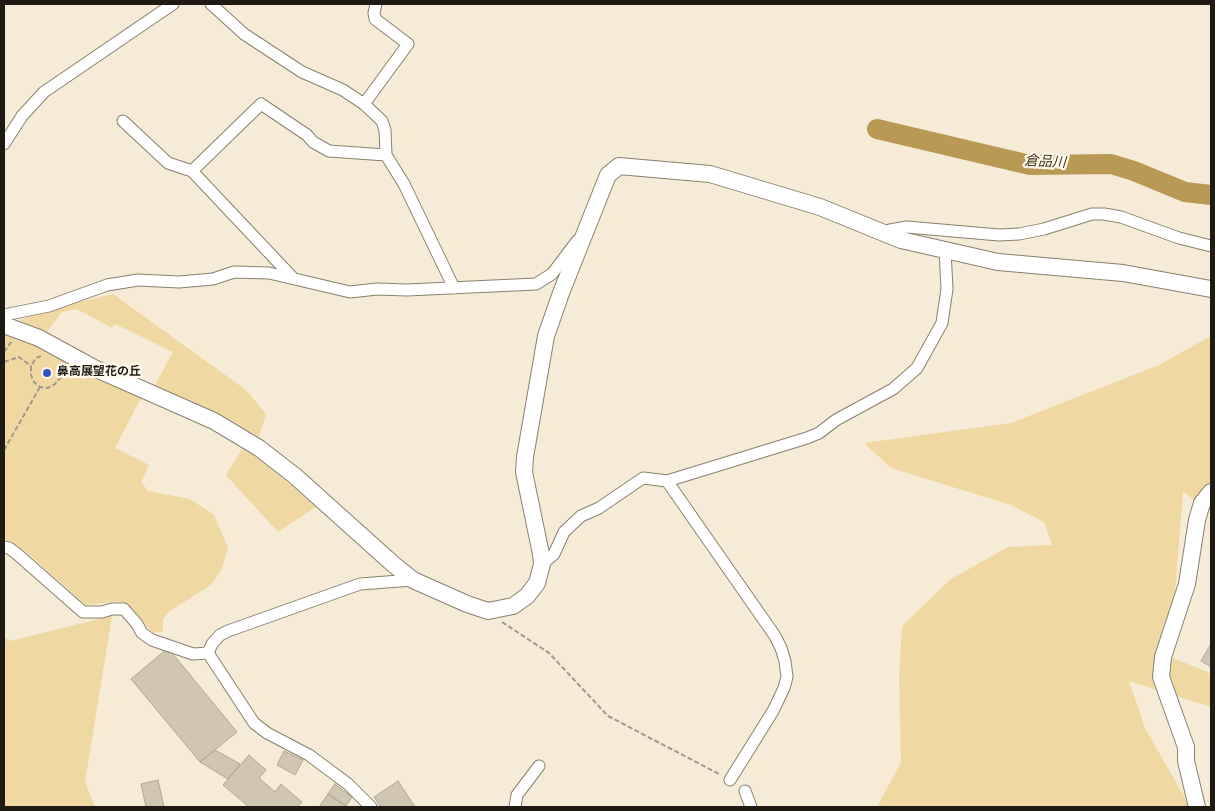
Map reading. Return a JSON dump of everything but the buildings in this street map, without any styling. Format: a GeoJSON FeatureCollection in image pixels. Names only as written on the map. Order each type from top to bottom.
{"type":"FeatureCollection","features":[{"type":"Feature","properties":{"kind":"street"},"geometry":{"type":"LineString","coordinates":[[4,144],[22,116],[44,92],[173,4]]}},
{"type":"Feature","properties":{"kind":"street"},"geometry":{"type":"LineString","coordinates":[[211,4],[244,34],[288,64],[342,90],[364,104],[382,121],[385,130],[386,155],[404,184],[454,288]]}},
{"type":"Feature","properties":{"kind":"street"},"geometry":{"type":"LineString","coordinates":[[364,104],[408,44],[375,19],[376,4]]}},
{"type":"Feature","properties":{"kind":"street"},"geometry":{"type":"LineString","coordinates":[[192,171],[261,104],[307,135],[313,142],[330,150],[386,155]]}},
{"type":"Feature","properties":{"kind":"street"},"geometry":{"type":"LineString","coordinates":[[123,121],[168,163],[192,171],[292,277]]}},
{"type":"Feature","properties":{"kind":"street"},"geometry":{"type":"LineString","coordinates":[[4,325],[39,338],[55,351],[214,420],[259,448],[295,476],[393,564],[414,580],[488,612],[513,606],[527,596],[537,583],[542,564],[524,472],[524,458],[546,336],[608,175],[618,166],[710,174],[820,207],[901,240],[998,262],[1123,273],[1211,289]]}},
{"type":"Feature","properties":{"kind":"street"},"geometry":{"type":"LineString","coordinates":[[887,234],[890,230],[907,227],[999,235],[1019,234],[1092,214],[1104,214],[1121,217],[1179,238],[1211,246]]}},
{"type":"Feature","properties":{"kind":"street"},"geometry":{"type":"LineString","coordinates":[[4,314],[49,306],[107,285],[138,280],[179,282],[213,279],[234,272],[269,273],[350,292],[377,289],[536,284],[552,274],[586,230]]}},
{"type":"Feature","properties":{"kind":"street"},"geometry":{"type":"LineString","coordinates":[[542,564],[554,554],[564,532],[581,516],[599,508],[643,478],[667,481],[807,438],[819,433],[836,420],[894,390],[917,368],[942,323],[947,289],[945,250]]}},
{"type":"Feature","properties":{"kind":"street"},"geometry":{"type":"LineString","coordinates":[[667,481],[775,636],[785,661],[787,677],[773,712],[730,780]]}},
{"type":"Feature","properties":{"kind":"street"},"geometry":{"type":"LineString","coordinates":[[1197,807],[1186,761],[1186,747],[1161,677],[1163,657],[1187,584],[1197,520],[1202,503],[1211,492]]}},
{"type":"Feature","properties":{"kind":"street"},"geometry":{"type":"LineString","coordinates":[[4,547],[17,554],[83,612],[102,612],[112,608],[124,609],[142,633],[152,640],[193,654],[208,653]]}},
{"type":"Feature","properties":{"kind":"street"},"geometry":{"type":"LineString","coordinates":[[208,653],[212,644],[220,635],[228,631],[360,584],[414,580]]}},
{"type":"Feature","properties":{"kind":"street"},"geometry":{"type":"LineString","coordinates":[[208,653],[254,723],[267,733],[309,755],[348,784],[371,807]]}},
{"type":"Feature","properties":{"kind":"street"},"geometry":{"type":"LineString","coordinates":[[515,807],[517,795],[539,766]]}},
{"type":"Feature","properties":{"kind":"street"},"geometry":{"type":"LineString","coordinates":[[745,791],[751,807]]}},
{"type":"Feature","properties":{"kind":"path"},"geometry":{"type":"LineString","coordinates":[[55,351],[62,369],[61,377],[48,388],[40,387],[34,382],[31,375],[32,366],[36,358],[55,351]]}},
{"type":"Feature","properties":{"kind":"path"},"geometry":{"type":"LineString","coordinates":[[4,362],[19,357],[32,366]]}},
{"type":"Feature","properties":{"kind":"path"},"geometry":{"type":"LineString","coordinates":[[4,450],[5,445],[40,387]]}},
{"type":"Feature","properties":{"kind":"path"},"geometry":{"type":"LineString","coordinates":[[488,612],[549,653],[608,716],[730,780]]}},
{"type":"Feature","properties":{"kind":"shaded area"},"geometry":{"type":"Polygon","coordinates":[[[113,294],[246,390],[266,414],[259,437],[220,414],[154,387],[173,352],[115,324],[112,328],[77,309],[62,312],[45,334],[19,320],[66,305],[113,294]]]}},
{"type":"Feature","properties":{"kind":"shaded area"},"geometry":{"type":"Polygon","coordinates":[[[4,334],[27,341],[141,398],[115,448],[149,465],[141,482],[148,491],[190,499],[214,515],[228,548],[222,568],[212,584],[170,611],[163,619],[163,631],[153,633],[132,608],[120,601],[86,605],[24,550],[4,540],[4,334]]]}},
{"type":"Feature","properties":{"kind":"shaded area"},"geometry":{"type":"Polygon","coordinates":[[[1211,336],[1211,511],[1183,492],[1174,604],[1155,651],[1208,672],[1211,675],[1211,707],[1129,681],[1145,728],[1190,807],[877,807],[901,762],[899,677],[902,626],[951,579],[1008,547],[1052,545],[1044,522],[1011,505],[891,468],[864,443],[1011,423],[1159,365],[1211,336]]]}},
{"type":"Feature","properties":{"kind":"shaded area"},"geometry":{"type":"Polygon","coordinates":[[[243,448],[271,468],[316,507],[278,532],[226,475],[243,448]]]}},
{"type":"Feature","properties":{"kind":"shaded area"},"geometry":{"type":"Polygon","coordinates":[[[112,616],[85,782],[95,807],[4,807],[4,636],[10,641],[112,616]]]}},
{"type":"Feature","properties":{"kind":"waterway","name":"倉品川"},"geometry":{"type":"LineString","coordinates":[[877,129],[1030,165],[1111,164],[1134,171],[1185,192],[1211,195]]}},
{"type":"Feature","properties":{"kind":"place","name":"鼻高展望花の丘"},"geometry":{"type":"Point","coordinates":[47,373]}}]}
